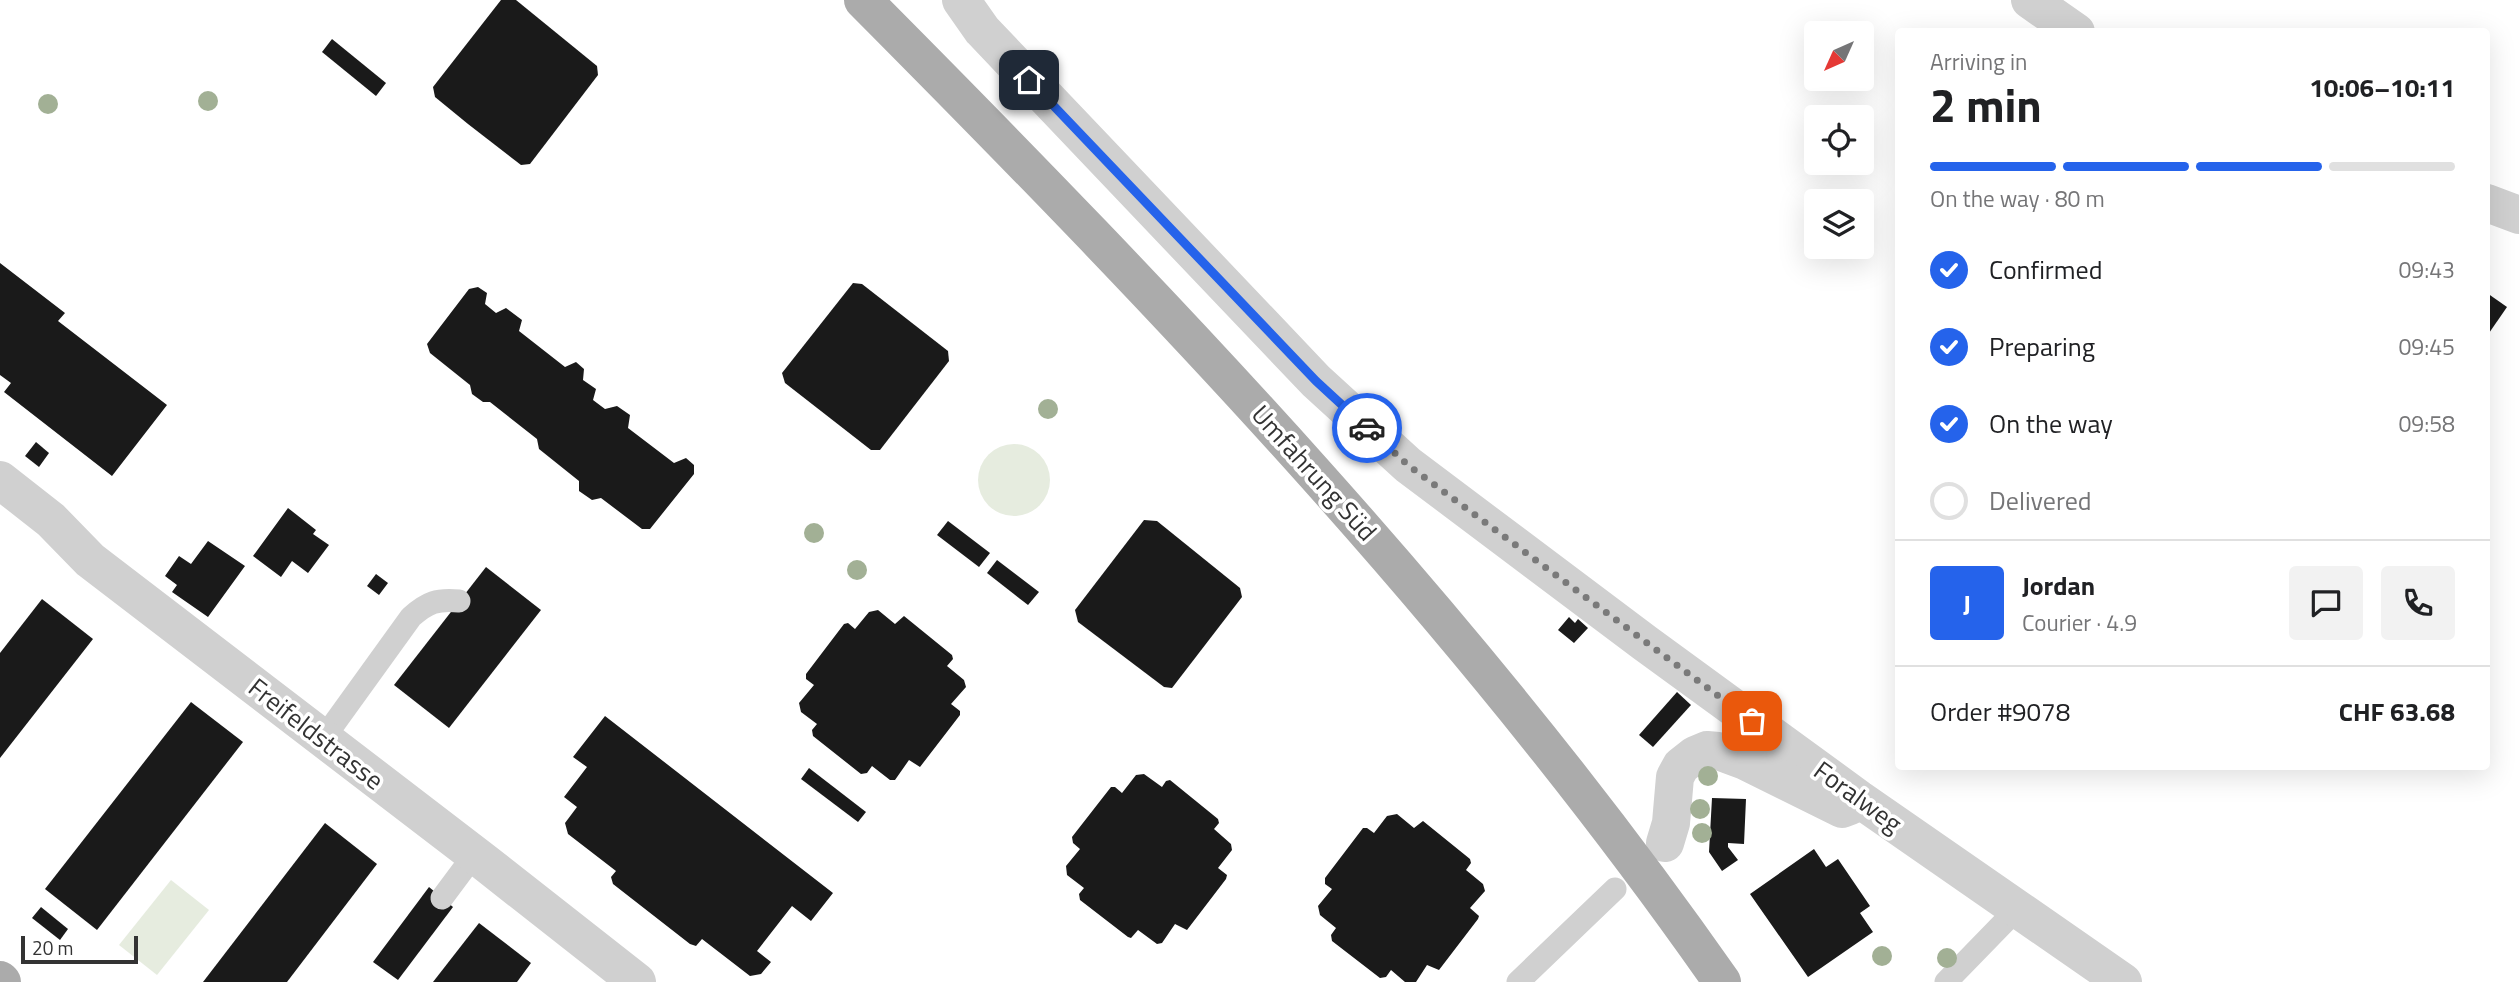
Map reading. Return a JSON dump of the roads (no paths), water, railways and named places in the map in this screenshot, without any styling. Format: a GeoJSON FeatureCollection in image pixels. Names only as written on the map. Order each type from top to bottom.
{"type":"FeatureCollection","features":[{"type":"Feature","properties":{"kind":"main road","name":"Umfahrung Süd"},"geometry":{"type":"LineString","coordinates":[[863,0],[1182,326],[1409,578],[1506,695],[1604,821],[1722,982]]}},
{"type":"Feature","properties":{"kind":"street","name":"Foralweg"},"geometry":{"type":"LineString","coordinates":[[961,0],[982,30],[1316,381],[1408,465],[1634,635],[1859,799],[2123,982]]}},
{"type":"Feature","properties":{"kind":"street"},"geometry":{"type":"LineString","coordinates":[[2030,0],[2070,28]]}},
{"type":"Feature","properties":{"kind":"street"},"geometry":{"type":"LineString","coordinates":[[2490,204],[2519,215]]}},
{"type":"Feature","properties":{"kind":"street","name":"Freifeldstrasse"},"geometry":{"type":"LineString","coordinates":[[0,480],[51,520],[90,560],[637,982]]}},
{"type":"Feature","properties":{"kind":"street"},"geometry":{"type":"LineString","coordinates":[[1665,843],[1671,823],[1675,777],[1681,766],[1707,750],[1745,761],[1842,809],[1859,799]]}},
{"type":"Feature","properties":{"kind":"lane"},"geometry":{"type":"LineString","coordinates":[[323,739],[411,617],[421,608],[440,600],[459,601]]}},
{"type":"Feature","properties":{"kind":"lane"},"geometry":{"type":"LineString","coordinates":[[442,898],[474,855]]}},
{"type":"Feature","properties":{"kind":"lane"},"geometry":{"type":"LineString","coordinates":[[1518,982],[1615,890]]}},
{"type":"Feature","properties":{"kind":"lane"},"geometry":{"type":"LineString","coordinates":[[1946,982],[2017,909]]}}]}
